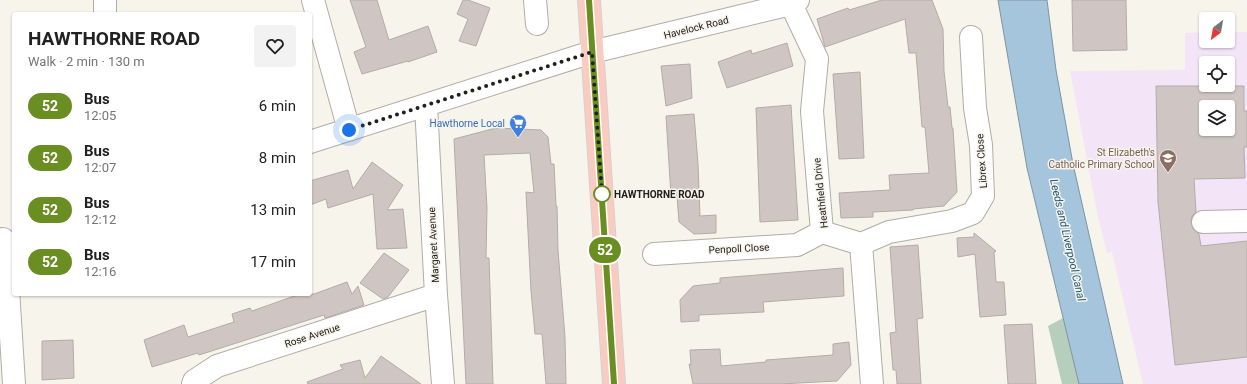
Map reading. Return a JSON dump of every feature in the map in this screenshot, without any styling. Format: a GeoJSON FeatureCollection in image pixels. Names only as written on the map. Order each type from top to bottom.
{"type":"FeatureCollection","features":[{"type":"Feature","properties":{"kind":"main road"},"geometry":{"type":"LineString","coordinates":[[589,0],[614,384]]}},
{"type":"Feature","properties":{"kind":"street"},"geometry":{"type":"LineString","coordinates":[[105,0],[105,12]]}},
{"type":"Feature","properties":{"kind":"street"},"geometry":{"type":"LineString","coordinates":[[313,0],[349,130]]}},
{"type":"Feature","properties":{"kind":"street"},"geometry":{"type":"LineString","coordinates":[[535,0],[537,24]]}},
{"type":"Feature","properties":{"kind":"street","name":"Havelock Road"},"geometry":{"type":"LineString","coordinates":[[312,141],[592,52],[795,2]]}},
{"type":"Feature","properties":{"kind":"street","name":"Heathfield Drive"},"geometry":{"type":"LineString","coordinates":[[795,2],[817,59],[812,111],[822,232],[861,244]]}},
{"type":"Feature","properties":{"kind":"street","name":"Librex Close"},"geometry":{"type":"LineString","coordinates":[[861,244],[889,232],[952,221],[973,213],[983,196],[981,145],[976,108],[971,37]]}},
{"type":"Feature","properties":{"kind":"street","name":"Margaret Avenue"},"geometry":{"type":"LineString","coordinates":[[426,105],[442,384]]}},
{"type":"Feature","properties":{"kind":"street"},"geometry":{"type":"LineString","coordinates":[[1203,222],[1247,220]]}},
{"type":"Feature","properties":{"kind":"street","name":"Penpoll Close"},"geometry":{"type":"LineString","coordinates":[[654,254],[797,245],[822,232]]}},
{"type":"Feature","properties":{"kind":"street"},"geometry":{"type":"LineString","coordinates":[[6,238],[14,384]]}},
{"type":"Feature","properties":{"kind":"street"},"geometry":{"type":"LineString","coordinates":[[861,244],[872,384]]}},
{"type":"Feature","properties":{"kind":"street","name":"Rose Avenue"},"geometry":{"type":"LineString","coordinates":[[193,384],[194,381],[217,366],[436,295]]}},
{"type":"Feature","properties":{"kind":"shaded area","name":"St Elizabeth's Catholic Primary School"},"geometry":{"type":"Polygon","coordinates":[[[1199,32],[1199,48],[1235,48],[1235,32],[1247,32],[1247,384],[1143,384],[1112,252],[1107,253],[1098,217],[1070,71],[1185,70],[1185,33],[1199,32]]]}},
{"type":"Feature","properties":{"kind":"green space"},"geometry":{"type":"Polygon","coordinates":[[[1063,318],[1079,384],[1062,384],[1048,326],[1063,318]]]}},
{"type":"Feature","properties":{"kind":"water","name":"Leeds and Liverpool Canal"},"geometry":{"type":"Polygon","coordinates":[[[998,0],[1047,0],[1056,70],[1073,164],[1123,384],[1079,384],[1027,168],[998,0]]]}},
{"type":"Feature","properties":{"kind":"building"},"geometry":{"type":"Polygon","coordinates":[[[350,0],[377,0],[389,40],[428,26],[437,52],[408,62],[362,74],[354,52],[366,47],[350,0]]]}},
{"type":"Feature","properties":{"kind":"building"},"geometry":{"type":"Polygon","coordinates":[[[463,0],[468,0],[490,8],[476,46],[459,41],[468,19],[457,14],[463,0]]]}},
{"type":"Feature","properties":{"kind":"building"},"geometry":{"type":"Polygon","coordinates":[[[882,0],[932,0],[943,29],[944,71],[948,107],[950,107],[953,128],[957,192],[944,206],[913,210],[873,212],[873,217],[841,218],[839,193],[890,190],[889,175],[929,173],[925,127],[922,127],[916,53],[909,53],[905,19],[825,47],[817,19],[848,8],[849,10],[882,0]]]}},
{"type":"Feature","properties":{"kind":"building"},"geometry":{"type":"Polygon","coordinates":[[[1072,0],[1126,0],[1127,50],[1073,51],[1072,0]]]}},
{"type":"Feature","properties":{"kind":"building"},"geometry":{"type":"Polygon","coordinates":[[[787,43],[793,66],[727,88],[718,62],[751,50],[752,54],[787,43]]]}},
{"type":"Feature","properties":{"kind":"building"},"geometry":{"type":"Polygon","coordinates":[[[690,64],[692,98],[666,106],[661,66],[690,64]]]}},
{"type":"Feature","properties":{"kind":"building"},"geometry":{"type":"Polygon","coordinates":[[[860,72],[864,158],[839,159],[833,74],[860,72]]]}},
{"type":"Feature","properties":{"kind":"building"},"geometry":{"type":"Polygon","coordinates":[[[1156,86],[1199,86],[1199,92],[1235,92],[1235,86],[1244,86],[1244,111],[1247,111],[1247,147],[1244,147],[1245,178],[1194,179],[1196,212],[1192,216],[1191,222],[1193,229],[1199,234],[1201,246],[1247,241],[1247,357],[1175,365],[1158,202],[1156,86]]]}},
{"type":"Feature","properties":{"kind":"building"},"geometry":{"type":"Polygon","coordinates":[[[791,105],[798,220],[760,222],[756,108],[791,105]]]}},
{"type":"Feature","properties":{"kind":"building"},"geometry":{"type":"Polygon","coordinates":[[[694,114],[700,216],[716,215],[716,233],[694,234],[679,222],[677,196],[671,196],[666,116],[694,114]]]}},
{"type":"Feature","properties":{"kind":"building"},"geometry":{"type":"Polygon","coordinates":[[[496,128],[541,130],[548,137],[551,164],[554,164],[558,250],[565,337],[566,384],[546,384],[542,334],[535,334],[531,291],[526,192],[534,193],[530,153],[484,155],[487,208],[486,258],[489,258],[493,384],[466,384],[454,139],[496,128]]]}},
{"type":"Feature","properties":{"kind":"building"},"geometry":{"type":"Polygon","coordinates":[[[372,162],[403,185],[387,210],[403,209],[407,248],[377,249],[373,194],[328,208],[326,199],[312,204],[312,180],[348,170],[353,189],[372,162]]]}},
{"type":"Feature","properties":{"kind":"building"},"geometry":{"type":"Polygon","coordinates":[[[974,233],[996,251],[994,252],[996,282],[1004,282],[1006,315],[980,317],[975,254],[958,257],[957,238],[974,237],[974,233]]]}},
{"type":"Feature","properties":{"kind":"building"},"geometry":{"type":"Polygon","coordinates":[[[918,245],[923,318],[917,319],[921,384],[897,384],[896,370],[893,370],[890,333],[896,332],[890,247],[918,245]]]}},
{"type":"Feature","properties":{"kind":"building"},"geometry":{"type":"Polygon","coordinates":[[[384,253],[409,270],[388,297],[383,299],[360,283],[384,253]]]}},
{"type":"Feature","properties":{"kind":"building"},"geometry":{"type":"Polygon","coordinates":[[[843,268],[844,296],[763,302],[764,312],[699,315],[699,321],[681,322],[680,300],[693,286],[720,283],[720,278],[843,268]]]}},
{"type":"Feature","properties":{"kind":"building"},"geometry":{"type":"Polygon","coordinates":[[[347,282],[352,294],[358,286],[364,305],[325,318],[324,315],[199,355],[198,353],[152,367],[144,340],[184,325],[188,337],[234,322],[232,314],[250,308],[252,311],[294,296],[312,296],[312,294],[347,282]]]}},
{"type":"Feature","properties":{"kind":"building"},"geometry":{"type":"Polygon","coordinates":[[[1032,324],[1036,384],[1008,384],[1004,325],[1032,324]]]}},
{"type":"Feature","properties":{"kind":"building"},"geometry":{"type":"Polygon","coordinates":[[[73,340],[74,378],[42,380],[42,341],[73,340]]]}},
{"type":"Feature","properties":{"kind":"building"},"geometry":{"type":"Polygon","coordinates":[[[849,342],[851,365],[837,381],[780,384],[693,384],[689,364],[691,365],[690,350],[720,349],[721,366],[766,362],[766,360],[833,355],[833,344],[849,342]]]}},
{"type":"Feature","properties":{"kind":"building"},"geometry":{"type":"Polygon","coordinates":[[[381,356],[421,384],[308,384],[307,382],[343,369],[340,365],[360,360],[365,378],[381,356]]]}},
{"type":"Feature","properties":{"kind":"bus line","name":"52"},"geometry":{"type":"LineString","coordinates":[[589,0],[614,384]]}},
{"type":"Feature","properties":{"kind":"place","name":"Hawthorne Local"},"geometry":{"type":"Point","coordinates":[518,138]}},
{"type":"Feature","properties":{"kind":"place","name":"St Elizabeth's Catholic Primary School"},"geometry":{"type":"Point","coordinates":[1168,173]}},
{"type":"Feature","properties":{"kind":"place","name":"HAWTHORNE ROAD"},"geometry":{"type":"Point","coordinates":[602,194]}},
{"type":"Feature","properties":{"kind":"route"},"geometry":{"type":"LineString","coordinates":[[349,130],[592,52],[602,194]]}}]}
